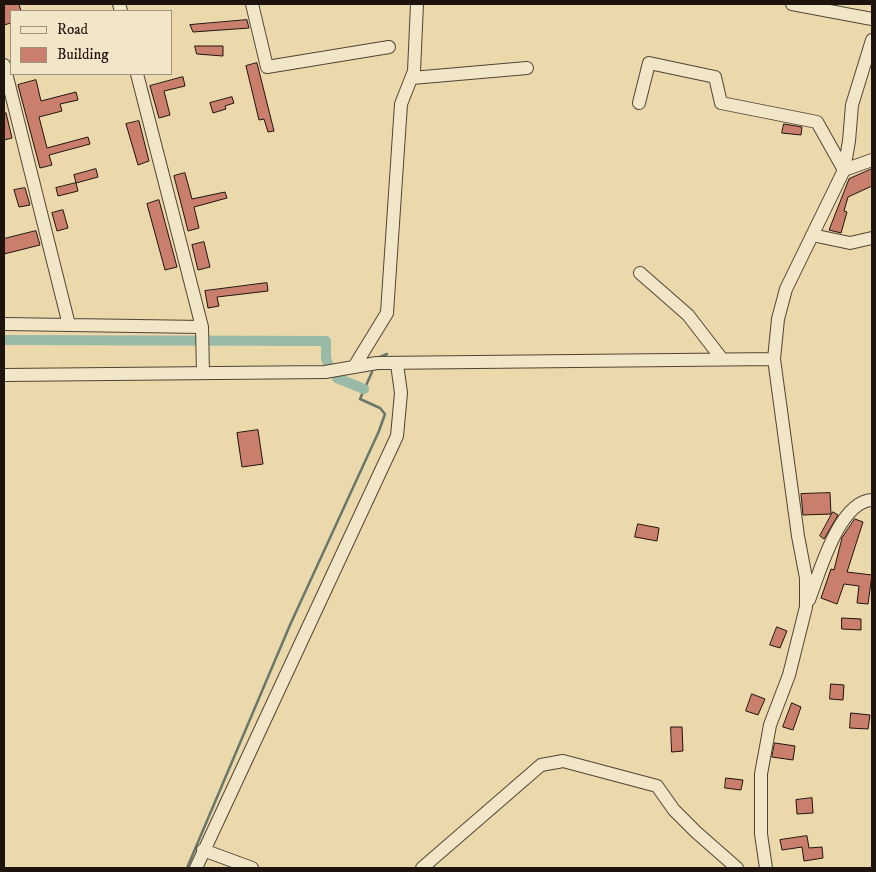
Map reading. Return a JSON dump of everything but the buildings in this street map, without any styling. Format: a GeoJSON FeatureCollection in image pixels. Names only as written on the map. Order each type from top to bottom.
{"type":"FeatureCollection","features":[{"type":"Feature","properties":{"kind":"street"},"geometry":{"type":"LineString","coordinates":[[252,4],[267,67],[389,47]]}},
{"type":"Feature","properties":{"kind":"street"},"geometry":{"type":"LineString","coordinates":[[354,367],[387,313],[400,104],[414,71],[417,4]]}},
{"type":"Feature","properties":{"kind":"street"},"geometry":{"type":"LineString","coordinates":[[792,4],[872,19]]}},
{"type":"Feature","properties":{"kind":"street"},"geometry":{"type":"LineString","coordinates":[[806,608],[806,578],[798,536],[774,359],[778,319],[786,289],[844,170],[852,105],[872,40]]}},
{"type":"Feature","properties":{"kind":"street"},"geometry":{"type":"LineString","coordinates":[[639,103],[649,63],[715,77],[721,103],[817,122],[844,170]]}},
{"type":"Feature","properties":{"kind":"street"},"geometry":{"type":"LineString","coordinates":[[4,65],[69,325]]}},
{"type":"Feature","properties":{"kind":"street"},"geometry":{"type":"LineString","coordinates":[[412,78],[527,68]]}},
{"type":"Feature","properties":{"kind":"street"},"geometry":{"type":"LineString","coordinates":[[137,75],[202,327],[203,373]]}},
{"type":"Feature","properties":{"kind":"street"},"geometry":{"type":"LineString","coordinates":[[844,170],[872,160]]}},
{"type":"Feature","properties":{"kind":"street"},"geometry":{"type":"LineString","coordinates":[[812,235],[850,243],[872,238]]}},
{"type":"Feature","properties":{"kind":"street"},"geometry":{"type":"LineString","coordinates":[[640,273],[688,315],[722,359]]}},
{"type":"Feature","properties":{"kind":"street"},"geometry":{"type":"LineString","coordinates":[[4,324],[202,327]]}},
{"type":"Feature","properties":{"kind":"street"},"geometry":{"type":"LineString","coordinates":[[4,375],[324,372],[377,363],[774,359]]}},
{"type":"Feature","properties":{"kind":"street"},"geometry":{"type":"LineString","coordinates":[[196,868],[397,436],[401,393],[396,364]]}},
{"type":"Feature","properties":{"kind":"street"},"geometry":{"type":"LineString","coordinates":[[766,868],[761,834],[761,774],[770,725],[789,675],[806,608],[828,549],[846,515],[865,500],[872,500]]}},
{"type":"Feature","properties":{"kind":"street"},"geometry":{"type":"LineString","coordinates":[[422,868],[541,765],[563,761],[657,786],[674,810],[737,868]]}},
{"type":"Feature","properties":{"kind":"street"},"geometry":{"type":"LineString","coordinates":[[203,850],[252,868]]}},
{"type":"Feature","properties":{"kind":"waterway"},"geometry":{"type":"LineString","coordinates":[[4,340],[326,341],[326,359],[328,363]]}},
{"type":"Feature","properties":{"kind":"waterway"},"geometry":{"type":"LineString","coordinates":[[380,357],[387,354]]}},
{"type":"Feature","properties":{"kind":"waterway"},"geometry":{"type":"LineString","coordinates":[[187,868],[290,625],[379,431],[385,414],[380,408],[360,399],[372,372]]}},
{"type":"Feature","properties":{"kind":"waterway"},"geometry":{"type":"LineString","coordinates":[[337,378],[364,389]]}}]}
